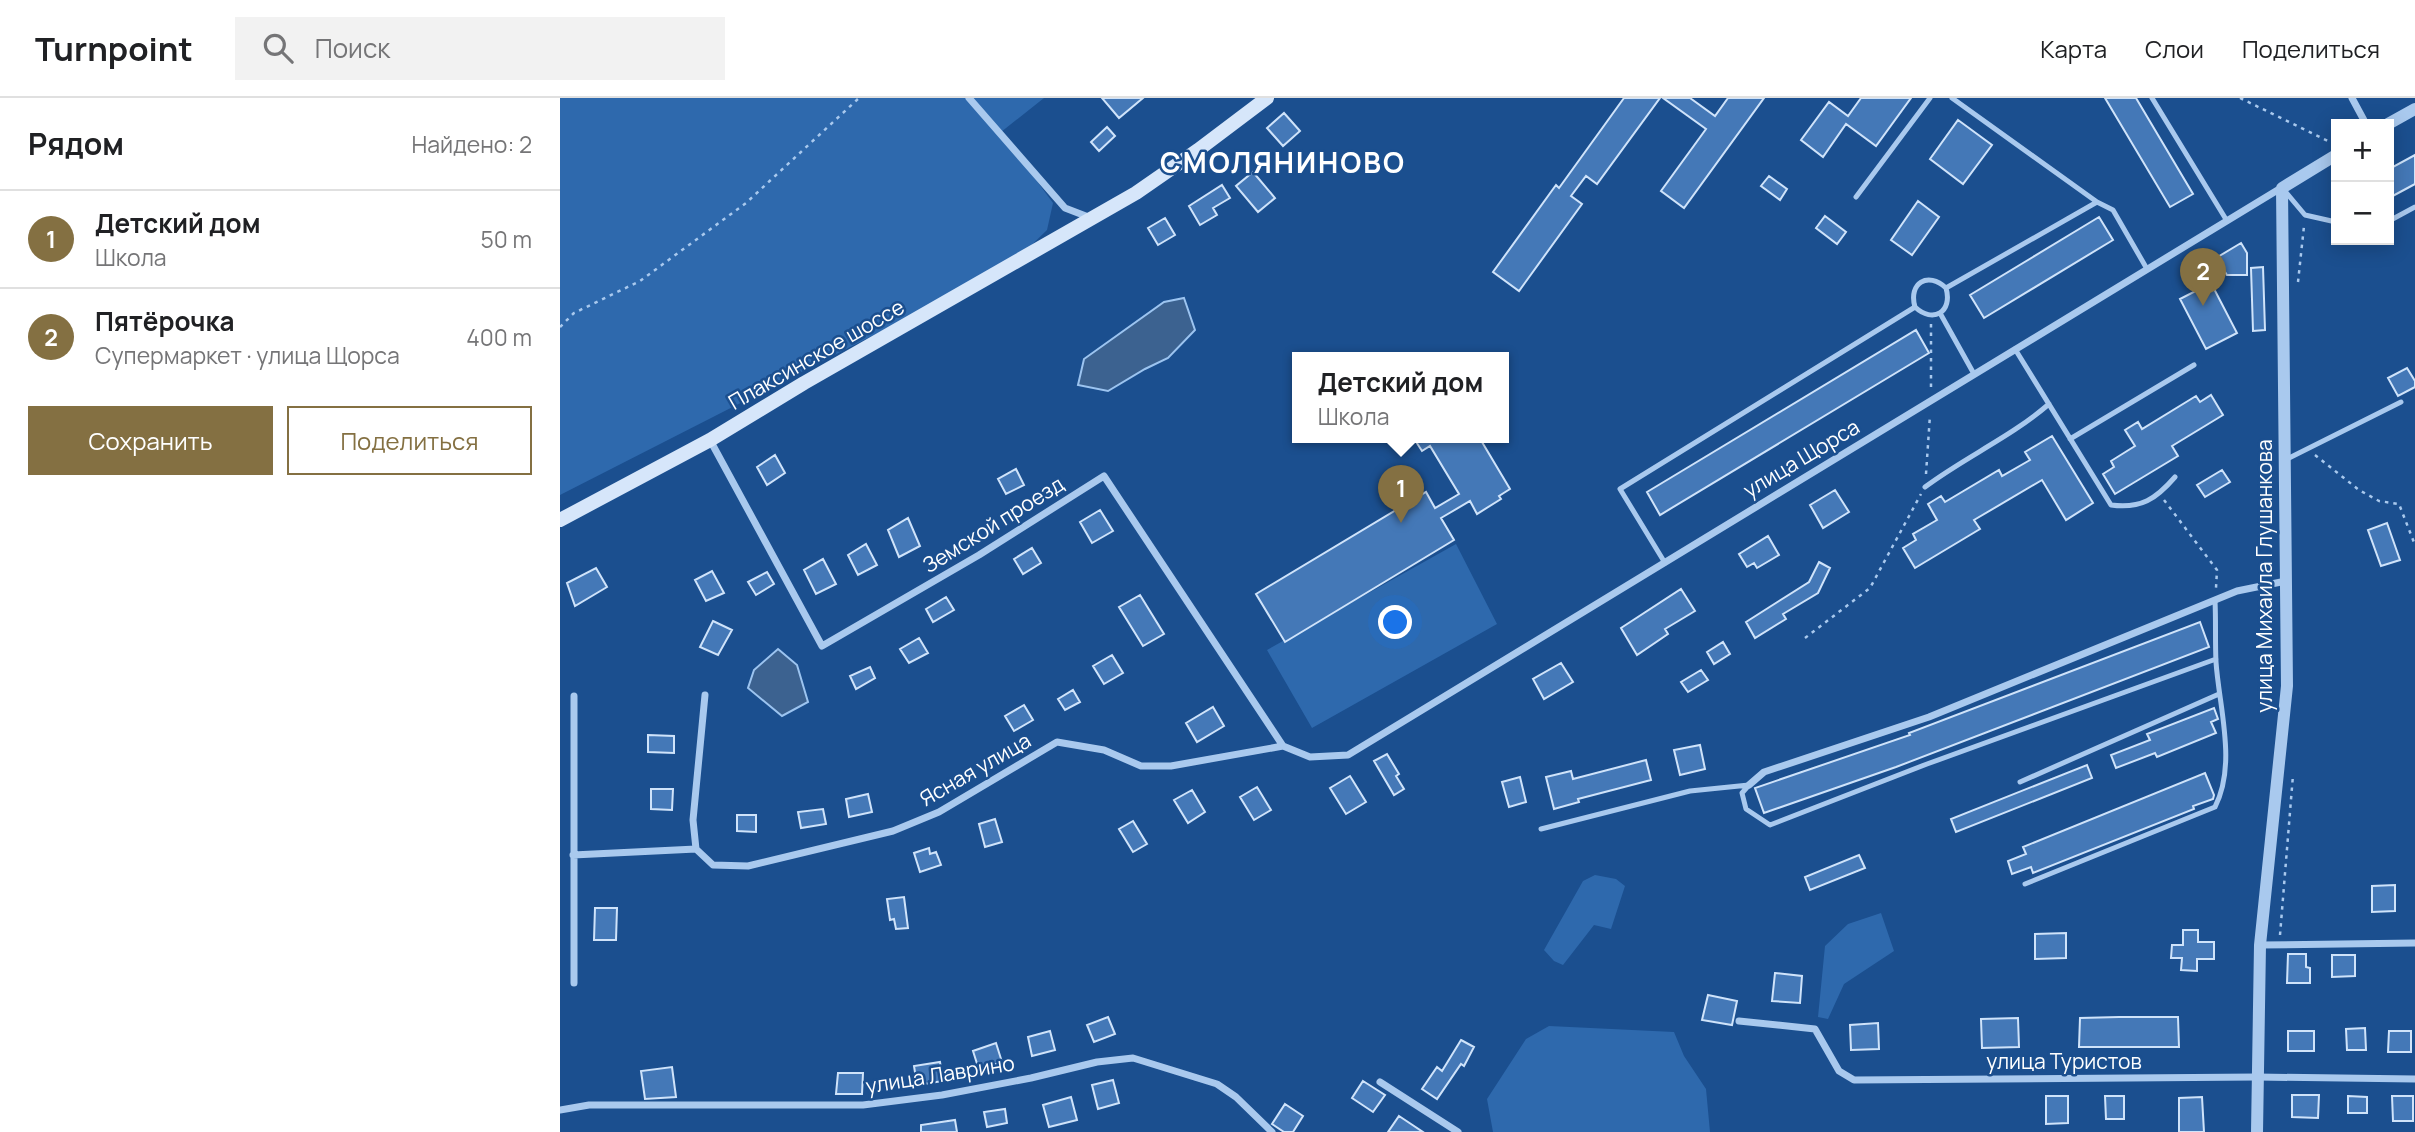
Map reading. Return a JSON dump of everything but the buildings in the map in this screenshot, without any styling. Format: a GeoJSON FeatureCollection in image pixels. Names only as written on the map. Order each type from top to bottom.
{"type":"FeatureCollection","features":[{"type":"Feature","properties":{"kind":"main road","name":"Плаксинское шоссе"},"geometry":{"type":"LineString","coordinates":[[560,520],[710,440],[804,383],[1136,193],[1267,98]]}},
{"type":"Feature","properties":{"kind":"street"},"geometry":{"type":"LineString","coordinates":[[969,98],[1065,208],[1091,218]]}},
{"type":"Feature","properties":{"kind":"street"},"geometry":{"type":"LineString","coordinates":[[2352,98],[2363,119]]}},
{"type":"Feature","properties":{"kind":"street"},"geometry":{"type":"LineString","coordinates":[[2394,121],[2415,109]]}},
{"type":"Feature","properties":{"kind":"street","name":"улица Щорса"},"geometry":{"type":"LineString","coordinates":[[1280,747],[1310,757],[1348,755],[2331,158]]}},
{"type":"Feature","properties":{"kind":"street","name":"улица Михаила Глушанкова"},"geometry":{"type":"LineString","coordinates":[[2257,1132],[2260,945],[2287,686],[2282,188]]}},
{"type":"Feature","properties":{"kind":"street","name":"Земской проезд"},"geometry":{"type":"LineString","coordinates":[[710,440],[822,646],[979,555],[1104,476],[1280,747]]}},
{"type":"Feature","properties":{"kind":"street"},"geometry":{"type":"LineString","coordinates":[[1749,785],[1763,772],[1929,717],[2237,591],[2286,580]]}},
{"type":"Feature","properties":{"kind":"street"},"geometry":{"type":"LineString","coordinates":[[573,855],[696,849],[693,820],[705,695]]}},
{"type":"Feature","properties":{"kind":"street"},"geometry":{"type":"LineString","coordinates":[[574,696],[574,983]]}},
{"type":"Feature","properties":{"kind":"street","name":"Ясная улица"},"geometry":{"type":"LineString","coordinates":[[696,849],[713,865],[748,866],[892,831],[939,812],[1056,742],[1104,750],[1141,766],[1171,766],[1280,747]]}},
{"type":"Feature","properties":{"kind":"street"},"geometry":{"type":"LineString","coordinates":[[2260,945],[2415,943]]}},
{"type":"Feature","properties":{"kind":"street","name":"улица Туристов"},"geometry":{"type":"LineString","coordinates":[[1739,1021],[1815,1029],[1839,1071],[1854,1080],[2257,1077],[2415,1079]]}},
{"type":"Feature","properties":{"kind":"street","name":"улица Лаврино"},"geometry":{"type":"LineString","coordinates":[[560,1110],[589,1105],[863,1105],[942,1095],[1097,1062],[1133,1058],[1217,1084],[1236,1097],[1272,1132]]}},
{"type":"Feature","properties":{"kind":"street"},"geometry":{"type":"LineString","coordinates":[[1380,1082],[1458,1132]]}},
{"type":"Feature","properties":{"kind":"lane"},"geometry":{"type":"LineString","coordinates":[[1856,197],[1930,98]]}},
{"type":"Feature","properties":{"kind":"lane"},"geometry":{"type":"LineString","coordinates":[[1952,98],[2097,202],[2113,210],[2147,269]]}},
{"type":"Feature","properties":{"kind":"lane"},"geometry":{"type":"LineString","coordinates":[[2152,98],[2227,222]]}},
{"type":"Feature","properties":{"kind":"lane"},"geometry":{"type":"LineString","coordinates":[[2282,188],[2305,215],[2331,221]]}},
{"type":"Feature","properties":{"kind":"lane"},"geometry":{"type":"LineString","coordinates":[[1946,288],[2097,202]]}},
{"type":"Feature","properties":{"kind":"lane"},"geometry":{"type":"LineString","coordinates":[[2394,218],[2415,207]]}},
{"type":"Feature","properties":{"kind":"lane"},"geometry":{"type":"LineString","coordinates":[[1921,282],[1939,282],[1946,288],[1949,297],[1947,306],[1940,313],[1931,316],[1915,307],[1915,289],[1921,282]]}},
{"type":"Feature","properties":{"kind":"lane"},"geometry":{"type":"LineString","coordinates":[[1665,563],[1620,489],[1915,307]]}},
{"type":"Feature","properties":{"kind":"lane"},"geometry":{"type":"LineString","coordinates":[[1940,313],[1974,374]]}},
{"type":"Feature","properties":{"kind":"lane"},"geometry":{"type":"LineString","coordinates":[[2015,349],[2111,505],[2129,508],[2160,495],[2175,477]]}},
{"type":"Feature","properties":{"kind":"lane"},"geometry":{"type":"LineString","coordinates":[[2070,439],[2194,365]]}},
{"type":"Feature","properties":{"kind":"lane"},"geometry":{"type":"LineString","coordinates":[[2284,460],[2401,402]]}},
{"type":"Feature","properties":{"kind":"lane"},"geometry":{"type":"LineString","coordinates":[[1925,487],[1952,467],[2031,419],[2049,404]]}},
{"type":"Feature","properties":{"kind":"lane"},"geometry":{"type":"LineString","coordinates":[[2025,884],[2215,807],[2222,793],[2226,756],[2216,659],[2215,601]]}},
{"type":"Feature","properties":{"kind":"lane"},"geometry":{"type":"LineString","coordinates":[[1749,785],[1742,793],[1746,808],[1770,825],[1927,764],[2216,659]]}},
{"type":"Feature","properties":{"kind":"lane"},"geometry":{"type":"LineString","coordinates":[[2020,782],[2219,694]]}},
{"type":"Feature","properties":{"kind":"lane"},"geometry":{"type":"LineString","coordinates":[[1541,829],[1690,791],[1749,785]]}},
{"type":"Feature","properties":{"kind":"path"},"geometry":{"type":"LineString","coordinates":[[560,327],[574,313],[640,281],[746,204],[859,98]]}},
{"type":"Feature","properties":{"kind":"path"},"geometry":{"type":"LineString","coordinates":[[2240,98],[2331,143]]}},
{"type":"Feature","properties":{"kind":"path"},"geometry":{"type":"LineString","coordinates":[[1805,638],[1870,588],[1925,487],[1931,401],[1931,316]]}},
{"type":"Feature","properties":{"kind":"path"},"geometry":{"type":"LineString","coordinates":[[2307,449],[2379,501],[2399,504],[2415,545]]}},
{"type":"Feature","properties":{"kind":"path"},"geometry":{"type":"LineString","coordinates":[[2160,495],[2217,570],[2215,601]]}},
{"type":"Feature","properties":{"kind":"shaded area"},"geometry":{"type":"Polygon","coordinates":[[[560,98],[1044,98],[1001,132],[1053,203],[1047,230],[1011,265],[560,495],[560,98]]]}},
{"type":"Feature","properties":{"kind":"shaded area"},"geometry":{"type":"Polygon","coordinates":[[[1184,298],[1195,330],[1168,358],[1108,391],[1078,385],[1084,359],[1164,302],[1184,298]]]}},
{"type":"Feature","properties":{"kind":"shaded area"},"geometry":{"type":"Polygon","coordinates":[[[1456,544],[1497,624],[1312,728],[1267,650],[1456,544]]]}},
{"type":"Feature","properties":{"kind":"shaded area"},"geometry":{"type":"Polygon","coordinates":[[[778,649],[797,665],[808,702],[782,716],[748,688],[754,670],[778,649]]]}},
{"type":"Feature","properties":{"kind":"shaded area"},"geometry":{"type":"Polygon","coordinates":[[[1595,875],[1616,879],[1625,886],[1611,929],[1594,925],[1563,965],[1554,961],[1544,950],[1583,881],[1595,875]]]}},
{"type":"Feature","properties":{"kind":"shaded area"},"geometry":{"type":"Polygon","coordinates":[[[1881,913],[1894,951],[1844,984],[1828,1019],[1818,1017],[1825,946],[1848,924],[1881,913]]]}},
{"type":"Feature","properties":{"kind":"shaded area"},"geometry":{"type":"Polygon","coordinates":[[[1549,1026],[1674,1032],[1684,1056],[1706,1089],[1710,1132],[1493,1132],[1487,1099],[1526,1039],[1549,1026]]]}},
{"type":"Feature","properties":{"kind":"place","name":"Пятёрочка"},"geometry":{"type":"Point","coordinates":[2203,306]}},
{"type":"Feature","properties":{"kind":"place","name":"Детский дом"},"geometry":{"type":"Point","coordinates":[1401,523]}},
{"type":"Feature","properties":{"kind":"district","name":"СМОЛЯНИНОВО"},"geometry":{"type":"Point","coordinates":[1283,162]}}]}
